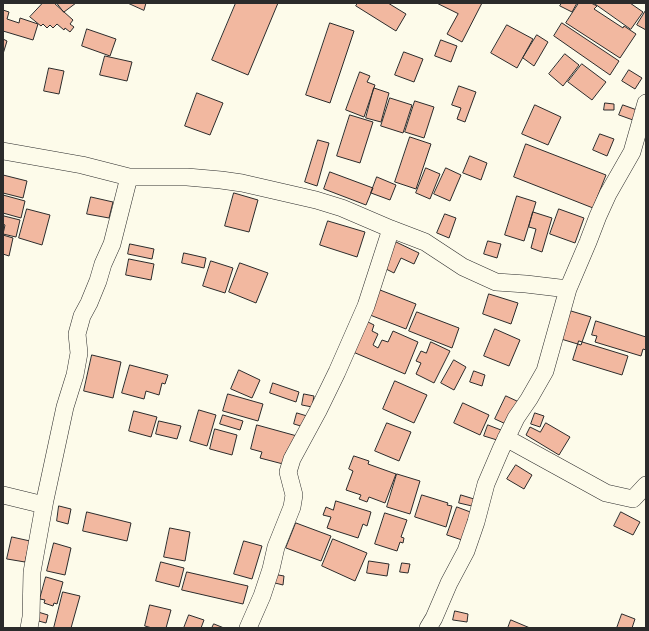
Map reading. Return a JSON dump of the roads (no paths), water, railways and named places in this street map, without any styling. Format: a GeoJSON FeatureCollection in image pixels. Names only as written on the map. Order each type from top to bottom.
{"type":"FeatureCollection","features":[{"type":"Feature","properties":{"kind":"street"},"geometry":{"type":"LineString","coordinates":[[428,628],[466,551],[476,522],[486,484],[506,438],[516,418],[530,399],[545,371],[568,290],[608,194],[642,132],[646,103]]}},
{"type":"Feature","properties":{"kind":"street"},"geometry":{"type":"LineString","coordinates":[[3,151],[82,165],[129,178],[187,177],[221,180],[242,183],[316,200],[342,208],[425,242],[462,267],[496,282],[526,284],[568,290]]}},
{"type":"Feature","properties":{"kind":"street"},"geometry":{"type":"LineString","coordinates":[[29,628],[31,617],[32,572],[44,505],[65,407],[75,375],[79,352],[76,334],[82,316],[90,303],[103,264],[112,244],[129,178]]}},
{"type":"Feature","properties":{"kind":"street"},"geometry":{"type":"LineString","coordinates":[[248,628],[262,596],[271,569],[276,547],[292,507],[294,495],[288,472],[292,460],[337,372],[366,306],[391,229]]}},
{"type":"Feature","properties":{"kind":"street"},"geometry":{"type":"LineString","coordinates":[[506,438],[606,493],[633,499],[646,485]]}},
{"type":"Feature","properties":{"kind":"street"},"geometry":{"type":"LineString","coordinates":[[3,495],[44,505]]}}]}
